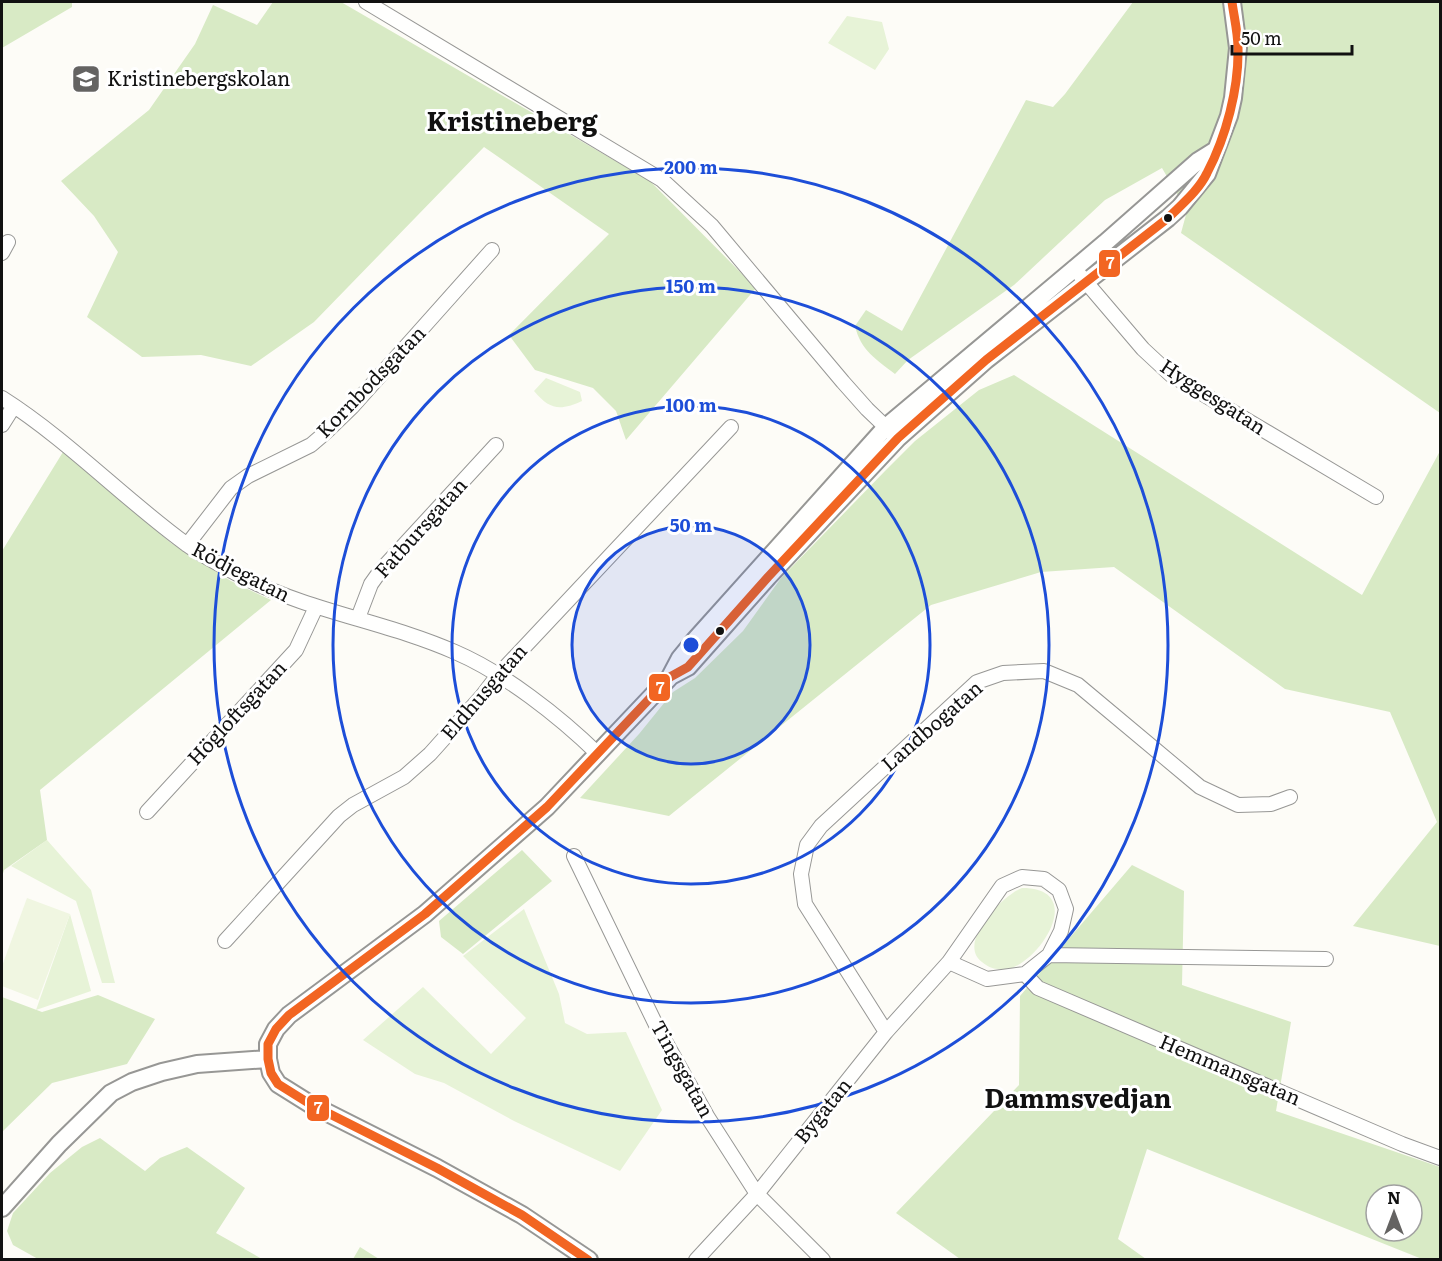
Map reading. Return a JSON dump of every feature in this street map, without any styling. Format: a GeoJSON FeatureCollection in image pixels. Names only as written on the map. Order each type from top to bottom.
{"type":"FeatureCollection","features":[{"type":"Feature","properties":{"kind":"street"},"geometry":{"type":"LineString","coordinates":[[366,2],[662,180],[712,226],[843,382],[892,432]]}},
{"type":"Feature","properties":{"kind":"street"},"geometry":{"type":"LineString","coordinates":[[892,432],[1180,207],[1207,174],[1229,116],[1237,70],[1237,32],[1232,2]]}},
{"type":"Feature","properties":{"kind":"street"},"geometry":{"type":"LineString","coordinates":[[589,1260],[522,1215],[437,1168],[310,1104],[278,1084],[271,1073],[268,1059],[268,1044],[276,1029],[289,1015],[425,914],[560,795],[670,677],[680,658],[694,641],[892,432],[1074,268],[1198,161],[1214,152]]}},
{"type":"Feature","properties":{"kind":"street","name":"Kornbodsgatan"},"geometry":{"type":"LineString","coordinates":[[187,545],[231,488],[257,471],[311,445],[325,434],[492,250]]}},
{"type":"Feature","properties":{"kind":"street","name":"Hyggesgatan"},"geometry":{"type":"LineString","coordinates":[[1074,268],[1143,349],[1171,375],[1376,498]]}},
{"type":"Feature","properties":{"kind":"street"},"geometry":{"type":"LineString","coordinates":[[2,424],[8,402]]}},
{"type":"Feature","properties":{"kind":"street","name":"Rödjegatan"},"geometry":{"type":"LineString","coordinates":[[8,402],[82,457],[187,545],[246,579],[316,607],[358,618],[455,652],[498,675],[580,736],[598,754]]}},
{"type":"Feature","properties":{"kind":"street","name":"Eldhusgatan"},"geometry":{"type":"LineString","coordinates":[[225,941],[339,816],[353,805],[404,777],[430,754],[498,675],[731,427]]}},
{"type":"Feature","properties":{"kind":"street","name":"Fatbursgatan"},"geometry":{"type":"LineString","coordinates":[[358,618],[371,584],[381,570],[496,445]]}},
{"type":"Feature","properties":{"kind":"street","name":"Högloftsgatan"},"geometry":{"type":"LineString","coordinates":[[147,812],[296,650],[316,607]]}},
{"type":"Feature","properties":{"kind":"street","name":"Landbogatan"},"geometry":{"type":"LineString","coordinates":[[886,1032],[805,904],[801,874],[807,845],[821,826],[976,682],[1003,673],[1044,671],[1078,685],[1200,787],[1238,805],[1271,804],[1290,797]]}},
{"type":"Feature","properties":{"kind":"street","name":"Tingsgatan"},"geometry":{"type":"LineString","coordinates":[[574,856],[656,1025],[707,1116],[757,1194],[823,1260]]}},
{"type":"Feature","properties":{"kind":"street","name":"Bygatan"},"geometry":{"type":"LineString","coordinates":[[696,1260],[757,1194],[886,1032],[949,962],[1002,886],[1022,877],[1044,879],[1059,890],[1066,909],[1061,932],[1050,955],[1025,974],[987,979],[949,962]]}},
{"type":"Feature","properties":{"kind":"street"},"geometry":{"type":"LineString","coordinates":[[1050,955],[1326,959]]}},
{"type":"Feature","properties":{"kind":"street","name":"Hemmansgatan"},"geometry":{"type":"LineString","coordinates":[[1025,974],[1038,988],[1440,1158]]}},
{"type":"Feature","properties":{"kind":"street"},"geometry":{"type":"LineString","coordinates":[[2,1208],[59,1144],[111,1093],[142,1078],[197,1064],[268,1059]]}},
{"type":"Feature","properties":{"kind":"green space"},"geometry":{"type":"Polygon","coordinates":[[[2,2],[72,2],[72,7],[2,48],[2,2]]]}},
{"type":"Feature","properties":{"kind":"green space"},"geometry":{"type":"Polygon","coordinates":[[[273,2],[341,2],[650,181],[756,288],[626,440],[616,411],[593,388],[535,370],[509,335],[609,234],[484,147],[314,322],[251,366],[201,355],[142,357],[87,317],[118,252],[94,216],[61,181],[149,110],[195,44],[213,5],[257,25],[273,2]]]}},
{"type":"Feature","properties":{"kind":"green space"},"geometry":{"type":"Polygon","coordinates":[[[1133,2],[1440,2],[1440,413],[1181,233],[1187,211],[1162,168],[1105,200],[1014,285],[908,360],[895,374],[865,348],[855,326],[866,310],[902,331],[1026,100],[1053,107],[1133,2]]]}},
{"type":"Feature","properties":{"kind":"green space"},"geometry":{"type":"Polygon","coordinates":[[[847,16],[882,22],[889,49],[875,70],[828,43],[847,16]]]}},
{"type":"Feature","properties":{"kind":"green space"},"geometry":{"type":"Polygon","coordinates":[[[1014,375],[1362,595],[1440,451],[1440,946],[1353,926],[1437,822],[1390,712],[1285,689],[1114,567],[1041,572],[931,605],[669,816],[580,798],[639,734],[673,692],[695,678],[743,631],[781,578],[915,441],[979,390],[1014,375]]]}},
{"type":"Feature","properties":{"kind":"green space"},"geometry":{"type":"Polygon","coordinates":[[[546,378],[580,392],[582,401],[561,407],[545,402],[534,391],[546,378]]]}},
{"type":"Feature","properties":{"kind":"green space"},"geometry":{"type":"Polygon","coordinates":[[[63,452],[171,543],[231,581],[271,600],[40,790],[47,840],[4,870],[2,877],[2,551],[63,452]]]}},
{"type":"Feature","properties":{"kind":"green space"},"geometry":{"type":"Polygon","coordinates":[[[47,840],[91,890],[115,983],[102,983],[76,901],[11,866],[47,840]]]}},
{"type":"Feature","properties":{"kind":"green space"},"geometry":{"type":"Polygon","coordinates":[[[522,850],[552,881],[463,954],[441,937],[439,921],[522,850]]]}},
{"type":"Feature","properties":{"kind":"green space"},"geometry":{"type":"Polygon","coordinates":[[[1132,865],[1184,891],[1182,985],[1291,1022],[1276,1111],[1440,1167],[1440,1259],[1422,1259],[1382,1243],[1424,1243],[1424,1183],[1364,1183],[1364,1236],[1147,1149],[1118,1239],[1146,1259],[960,1259],[896,1213],[1019,1085],[1020,996],[1132,865]]]}},
{"type":"Feature","properties":{"kind":"green space"},"geometry":{"type":"Polygon","coordinates":[[[1022,888],[1041,891],[1051,899],[1055,910],[1053,923],[1046,937],[1024,961],[1010,968],[992,968],[975,954],[978,932],[994,909],[1022,888]]]}},
{"type":"Feature","properties":{"kind":"green space"},"geometry":{"type":"Polygon","coordinates":[[[27,898],[70,914],[38,1000],[2,986],[2,966],[27,898]]]}},
{"type":"Feature","properties":{"kind":"green space"},"geometry":{"type":"Polygon","coordinates":[[[524,909],[559,994],[565,1023],[587,1034],[626,1032],[662,1110],[620,1171],[514,1121],[444,1083],[415,1074],[363,1040],[423,987],[491,1054],[526,1018],[463,956],[524,909]]]}},
{"type":"Feature","properties":{"kind":"green space"},"geometry":{"type":"Polygon","coordinates":[[[70,914],[91,991],[36,1010],[70,914]]]}},
{"type":"Feature","properties":{"kind":"green space"},"geometry":{"type":"Polygon","coordinates":[[[98,995],[155,1019],[127,1064],[52,1083],[2,1132],[2,997],[42,1012],[98,995]]]}},
{"type":"Feature","properties":{"kind":"green space"},"geometry":{"type":"Polygon","coordinates":[[[100,1138],[145,1171],[160,1158],[187,1147],[245,1188],[216,1233],[262,1259],[38,1259],[13,1245],[7,1231],[13,1213],[50,1173],[82,1147],[100,1138]]]}},
{"type":"Feature","properties":{"kind":"green space"},"geometry":{"type":"Polygon","coordinates":[[[360,1247],[379,1259],[353,1259],[360,1247]]]}},
{"type":"Feature","properties":{"kind":"transit line","name":"7"},"geometry":{"type":"LineString","coordinates":[[588,1260],[522,1215],[437,1168],[310,1104],[278,1084],[271,1073],[268,1044],[276,1029],[289,1015],[425,914],[547,807],[670,677],[688,667],[768,577],[898,438],[986,360],[1168,218],[1190,197],[1204,179],[1214,159],[1234,96],[1238,48],[1232,2]]}},
{"type":"Feature","properties":{"kind":"place","name":"Kristinebergskolan"},"geometry":{"type":"Point","coordinates":[86,79]}},
{"type":"Feature","properties":{"kind":"district","name":"Kristineberg"},"geometry":{"type":"Point","coordinates":[512,122]}},
{"type":"Feature","properties":{"kind":"district","name":"Dammsvedjan"},"geometry":{"type":"Point","coordinates":[1078,1099]}}]}
